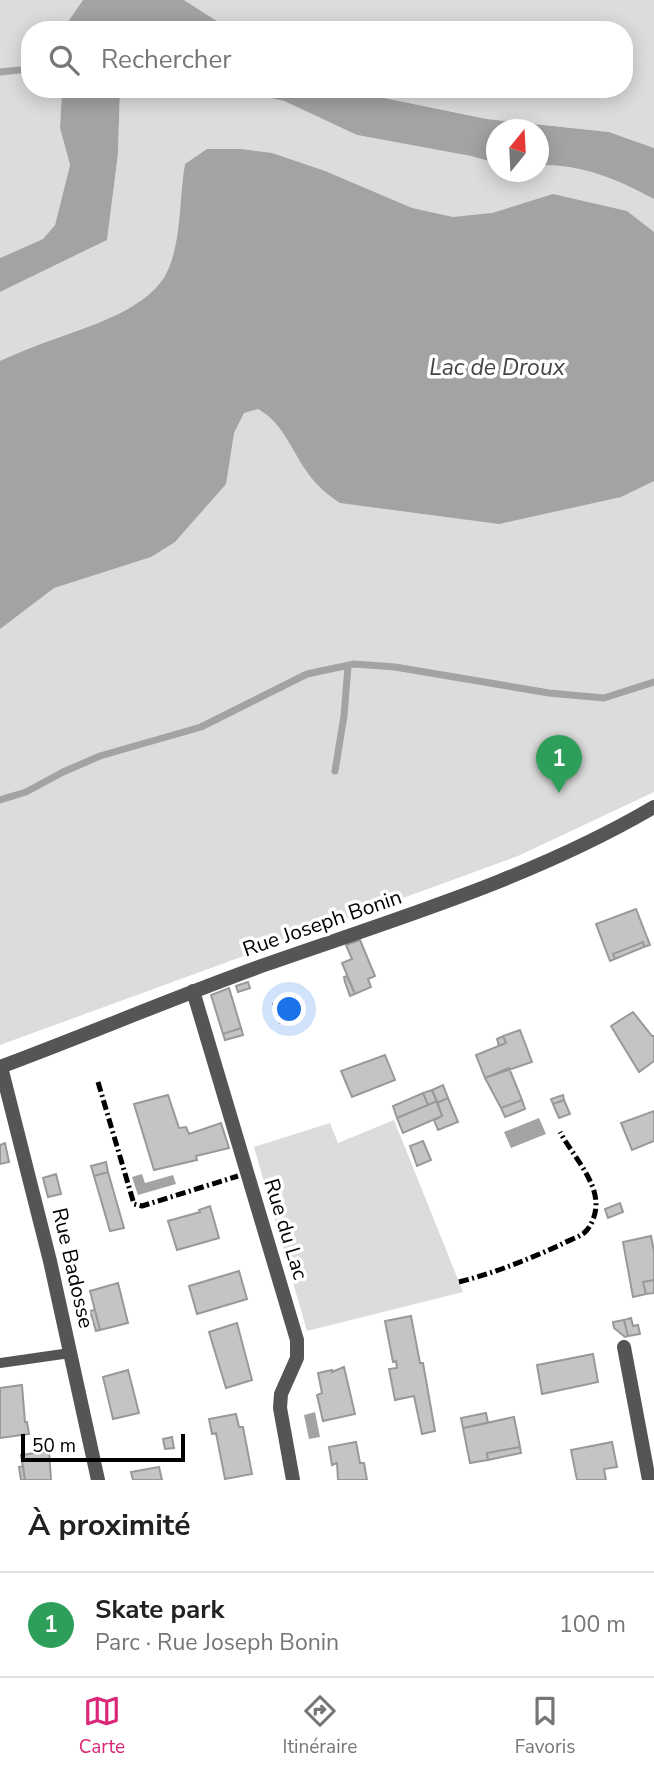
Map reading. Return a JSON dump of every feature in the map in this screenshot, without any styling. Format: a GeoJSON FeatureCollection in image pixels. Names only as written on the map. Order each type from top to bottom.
{"type":"FeatureCollection","features":[{"type":"Feature","properties":{"kind":"street","name":"Rue Joseph Bonin"},"geometry":{"type":"LineString","coordinates":[[1,1067],[193,990],[488,887],[590,842],[654,807]]}},
{"type":"Feature","properties":{"kind":"street","name":"Rue du Lac"},"geometry":{"type":"LineString","coordinates":[[193,990],[297,1340],[297,1358],[281,1394],[280,1408],[293,1480]]}},
{"type":"Feature","properties":{"kind":"street","name":"Rue Badosse"},"geometry":{"type":"LineString","coordinates":[[1,1067],[39,1216],[98,1480]]}},
{"type":"Feature","properties":{"kind":"street"},"geometry":{"type":"LineString","coordinates":[[624,1347],[649,1480]]}},
{"type":"Feature","properties":{"kind":"lane"},"geometry":{"type":"LineString","coordinates":[[0,1363],[70,1353]]}},
{"type":"Feature","properties":{"kind":"shaded area"},"geometry":{"type":"Polygon","coordinates":[[[0,0],[83,0],[68,21],[21,21],[21,98],[62,98],[60,128],[70,165],[55,225],[43,239],[0,258],[0,0]]]}},
{"type":"Feature","properties":{"kind":"shaded area"},"geometry":{"type":"Polygon","coordinates":[[[184,0],[654,0],[654,148],[609,132],[549,126],[549,119],[487,119],[384,98],[633,98],[633,21],[217,21],[184,0]]]}},
{"type":"Feature","properties":{"kind":"shaded area"},"geometry":{"type":"Polygon","coordinates":[[[120,98],[271,98],[284,101],[357,135],[486,160],[486,182],[549,182],[549,166],[570,167],[612,179],[654,199],[654,792],[518,856],[0,1045],[0,292],[107,240],[118,154],[120,98]]]}},
{"type":"Feature","properties":{"kind":"shaded area"},"geometry":{"type":"Polygon","coordinates":[[[394,1120],[463,1292],[307,1331],[254,1147],[330,1123],[338,1143],[394,1120]]]}},
{"type":"Feature","properties":{"kind":"water"},"geometry":{"type":"Polygon","coordinates":[[[83,0],[184,0],[217,21],[68,21],[83,0]]]}},
{"type":"Feature","properties":{"kind":"water"},"geometry":{"type":"Polygon","coordinates":[[[62,98],[120,98],[118,154],[107,240],[0,292],[0,258],[43,239],[55,225],[70,165],[60,128],[62,98]]]}},
{"type":"Feature","properties":{"kind":"water"},"geometry":{"type":"Polygon","coordinates":[[[271,98],[384,98],[487,119],[486,160],[471,156],[357,135],[284,101],[271,98]]]}},
{"type":"Feature","properties":{"kind":"water"},"geometry":{"type":"Polygon","coordinates":[[[549,126],[609,132],[654,148],[654,199],[598,174],[549,166],[549,126]]]}},
{"type":"Feature","properties":{"kind":"water","name":"Lac de Droux"},"geometry":{"type":"Polygon","coordinates":[[[207,149],[272,153],[325,171],[412,208],[453,217],[492,213],[553,194],[627,211],[654,232],[654,481],[621,497],[499,524],[340,503],[312,479],[273,420],[258,409],[244,413],[234,433],[226,484],[175,542],[151,557],[54,588],[0,629],[0,361],[119,314],[149,295],[160,283],[173,258],[185,164],[207,149]]]}},
{"type":"Feature","properties":{"kind":"water"},"geometry":{"type":"Polygon","coordinates":[[[539,1118],[546,1134],[511,1148],[504,1132],[539,1118]]]}},
{"type":"Feature","properties":{"kind":"water"},"geometry":{"type":"Polygon","coordinates":[[[142,1174],[145,1183],[173,1175],[176,1184],[138,1195],[132,1177],[142,1174]]]}},
{"type":"Feature","properties":{"kind":"water"},"geometry":{"type":"Polygon","coordinates":[[[315,1412],[320,1437],[309,1439],[304,1415],[315,1412]]]}},
{"type":"Feature","properties":{"kind":"building"},"geometry":{"type":"Polygon","coordinates":[[[636,909],[650,945],[644,947],[643,942],[613,954],[615,959],[610,961],[596,924],[636,909]]]}},
{"type":"Feature","properties":{"kind":"building"},"geometry":{"type":"Polygon","coordinates":[[[360,940],[375,976],[368,979],[371,987],[355,994],[342,963],[352,959],[346,945],[360,940]]]}},
{"type":"Feature","properties":{"kind":"building"},"geometry":{"type":"Polygon","coordinates":[[[643,942],[644,947],[615,959],[613,954],[643,942]]]}},
{"type":"Feature","properties":{"kind":"building"},"geometry":{"type":"Polygon","coordinates":[[[347,976],[355,994],[350,996],[344,977],[347,976]]]}},
{"type":"Feature","properties":{"kind":"building"},"geometry":{"type":"Polygon","coordinates":[[[248,982],[250,988],[238,992],[236,986],[248,982]]]}},
{"type":"Feature","properties":{"kind":"building"},"geometry":{"type":"Polygon","coordinates":[[[229,988],[241,1028],[223,1034],[211,995],[229,988]]]}},
{"type":"Feature","properties":{"kind":"building"},"geometry":{"type":"Polygon","coordinates":[[[284,1001],[290,1019],[280,1023],[273,1004],[284,1001]]]}},
{"type":"Feature","properties":{"kind":"building"},"geometry":{"type":"Polygon","coordinates":[[[633,1012],[654,1036],[654,1061],[639,1072],[611,1026],[633,1012]]]}},
{"type":"Feature","properties":{"kind":"building"},"geometry":{"type":"Polygon","coordinates":[[[241,1028],[243,1035],[225,1040],[223,1034],[241,1028]]]}},
{"type":"Feature","properties":{"kind":"building"},"geometry":{"type":"Polygon","coordinates":[[[520,1030],[532,1062],[485,1078],[476,1055],[506,1043],[503,1036],[520,1030]]]}},
{"type":"Feature","properties":{"kind":"building"},"geometry":{"type":"Polygon","coordinates":[[[503,1036],[506,1043],[499,1046],[497,1039],[503,1036]]]}},
{"type":"Feature","properties":{"kind":"building"},"geometry":{"type":"Polygon","coordinates":[[[385,1055],[395,1080],[352,1097],[341,1071],[385,1055]]]}},
{"type":"Feature","properties":{"kind":"building"},"geometry":{"type":"Polygon","coordinates":[[[509,1068],[522,1100],[501,1108],[485,1078],[509,1068]]]}},
{"type":"Feature","properties":{"kind":"building"},"geometry":{"type":"Polygon","coordinates":[[[443,1085],[448,1098],[437,1103],[432,1090],[443,1085]]]}},
{"type":"Feature","properties":{"kind":"building"},"geometry":{"type":"Polygon","coordinates":[[[432,1090],[437,1101],[428,1105],[423,1093],[432,1090]]]}},
{"type":"Feature","properties":{"kind":"building"},"geometry":{"type":"Polygon","coordinates":[[[423,1093],[428,1105],[397,1118],[393,1106],[423,1093]]]}},
{"type":"Feature","properties":{"kind":"building"},"geometry":{"type":"Polygon","coordinates":[[[168,1095],[179,1128],[186,1127],[189,1134],[221,1123],[229,1148],[196,1156],[197,1160],[154,1170],[134,1104],[168,1095]]]}},
{"type":"Feature","properties":{"kind":"building"},"geometry":{"type":"Polygon","coordinates":[[[563,1095],[564,1100],[553,1104],[551,1099],[563,1095]]]}},
{"type":"Feature","properties":{"kind":"building"},"geometry":{"type":"Polygon","coordinates":[[[448,1098],[458,1122],[438,1130],[434,1120],[442,1116],[437,1103],[448,1098]]]}},
{"type":"Feature","properties":{"kind":"building"},"geometry":{"type":"Polygon","coordinates":[[[522,1100],[525,1109],[505,1117],[501,1108],[522,1100]]]}},
{"type":"Feature","properties":{"kind":"building"},"geometry":{"type":"Polygon","coordinates":[[[564,1100],[570,1114],[559,1118],[553,1104],[564,1100]]]}},
{"type":"Feature","properties":{"kind":"building"},"geometry":{"type":"Polygon","coordinates":[[[437,1101],[442,1116],[403,1133],[397,1118],[437,1101]]]}},
{"type":"Feature","properties":{"kind":"building"},"geometry":{"type":"Polygon","coordinates":[[[654,1111],[654,1141],[632,1150],[621,1123],[654,1111]]]}},
{"type":"Feature","properties":{"kind":"building"},"geometry":{"type":"Polygon","coordinates":[[[423,1141],[431,1160],[417,1166],[410,1146],[423,1141]]]}},
{"type":"Feature","properties":{"kind":"building"},"geometry":{"type":"Polygon","coordinates":[[[5,1143],[9,1162],[0,1164],[0,1145],[5,1143]]]}},
{"type":"Feature","properties":{"kind":"building"},"geometry":{"type":"Polygon","coordinates":[[[106,1162],[108,1172],[94,1176],[91,1166],[106,1162]]]}},
{"type":"Feature","properties":{"kind":"building"},"geometry":{"type":"Polygon","coordinates":[[[108,1172],[124,1228],[110,1231],[94,1176],[108,1172]]]}},
{"type":"Feature","properties":{"kind":"building"},"geometry":{"type":"Polygon","coordinates":[[[56,1174],[61,1194],[48,1197],[43,1178],[56,1174]]]}},
{"type":"Feature","properties":{"kind":"building"},"geometry":{"type":"Polygon","coordinates":[[[620,1203],[623,1212],[608,1218],[605,1209],[620,1203]]]}},
{"type":"Feature","properties":{"kind":"building"},"geometry":{"type":"Polygon","coordinates":[[[210,1206],[219,1238],[177,1250],[168,1221],[200,1212],[199,1210],[210,1206]]]}},
{"type":"Feature","properties":{"kind":"building"},"geometry":{"type":"Polygon","coordinates":[[[651,1236],[654,1280],[643,1282],[646,1294],[633,1297],[623,1242],[651,1236]]]}},
{"type":"Feature","properties":{"kind":"building"},"geometry":{"type":"Polygon","coordinates":[[[239,1271],[247,1299],[197,1314],[189,1286],[239,1271]]]}},
{"type":"Feature","properties":{"kind":"building"},"geometry":{"type":"Polygon","coordinates":[[[654,1280],[654,1293],[646,1294],[643,1282],[654,1280]]]}},
{"type":"Feature","properties":{"kind":"building"},"geometry":{"type":"Polygon","coordinates":[[[118,1283],[128,1323],[100,1330],[90,1291],[118,1283]]]}},
{"type":"Feature","properties":{"kind":"building"},"geometry":{"type":"Polygon","coordinates":[[[95,1310],[100,1330],[96,1331],[90,1311],[95,1310]]]}},
{"type":"Feature","properties":{"kind":"building"},"geometry":{"type":"Polygon","coordinates":[[[411,1316],[420,1363],[423,1363],[435,1431],[422,1434],[414,1396],[395,1400],[389,1369],[397,1368],[396,1361],[393,1362],[385,1321],[411,1316]]]}},
{"type":"Feature","properties":{"kind":"building"},"geometry":{"type":"Polygon","coordinates":[[[631,1318],[633,1326],[638,1325],[640,1334],[628,1336],[624,1320],[631,1318]]]}},
{"type":"Feature","properties":{"kind":"building"},"geometry":{"type":"Polygon","coordinates":[[[624,1320],[628,1336],[625,1337],[614,1328],[613,1322],[624,1320]]]}},
{"type":"Feature","properties":{"kind":"building"},"geometry":{"type":"Polygon","coordinates":[[[237,1323],[252,1380],[226,1388],[209,1332],[237,1323]]]}},
{"type":"Feature","properties":{"kind":"building"},"geometry":{"type":"Polygon","coordinates":[[[593,1354],[598,1382],[542,1394],[537,1365],[593,1354]]]}},
{"type":"Feature","properties":{"kind":"building"},"geometry":{"type":"Polygon","coordinates":[[[344,1367],[355,1414],[323,1421],[317,1395],[322,1393],[318,1373],[332,1372],[344,1367]]]}},
{"type":"Feature","properties":{"kind":"building"},"geometry":{"type":"Polygon","coordinates":[[[128,1370],[139,1413],[113,1419],[103,1377],[128,1370]]]}},
{"type":"Feature","properties":{"kind":"building"},"geometry":{"type":"Polygon","coordinates":[[[22,1385],[25,1422],[29,1434],[0,1438],[0,1388],[22,1385]]]}},
{"type":"Feature","properties":{"kind":"building"},"geometry":{"type":"Polygon","coordinates":[[[486,1413],[488,1423],[463,1428],[461,1418],[486,1413]]]}},
{"type":"Feature","properties":{"kind":"building"},"geometry":{"type":"Polygon","coordinates":[[[236,1414],[239,1427],[243,1427],[252,1474],[225,1479],[216,1433],[212,1434],[209,1419],[236,1414]]]}},
{"type":"Feature","properties":{"kind":"building"},"geometry":{"type":"Polygon","coordinates":[[[514,1417],[520,1447],[487,1453],[488,1460],[470,1463],[463,1428],[514,1417]]]}},
{"type":"Feature","properties":{"kind":"building"},"geometry":{"type":"Polygon","coordinates":[[[172,1437],[174,1448],[165,1449],[163,1439],[172,1437]]]}},
{"type":"Feature","properties":{"kind":"building"},"geometry":{"type":"Polygon","coordinates":[[[356,1442],[367,1480],[338,1480],[337,1463],[332,1465],[329,1447],[356,1442]]]}},
{"type":"Feature","properties":{"kind":"building"},"geometry":{"type":"Polygon","coordinates":[[[612,1442],[617,1467],[604,1469],[606,1480],[577,1480],[571,1450],[612,1442]]]}},
{"type":"Feature","properties":{"kind":"building"},"geometry":{"type":"Polygon","coordinates":[[[520,1447],[521,1453],[488,1460],[487,1453],[520,1447]]]}},
{"type":"Feature","properties":{"kind":"building"},"geometry":{"type":"Polygon","coordinates":[[[49,1451],[51,1480],[25,1480],[21,1455],[49,1451]]]}},
{"type":"Feature","properties":{"kind":"building"},"geometry":{"type":"Polygon","coordinates":[[[23,1466],[25,1480],[21,1480],[19,1467],[23,1466]]]}},
{"type":"Feature","properties":{"kind":"building"},"geometry":{"type":"Polygon","coordinates":[[[159,1467],[162,1480],[133,1480],[131,1472],[159,1467]]]}},
{"type":"Feature","properties":{"kind":"waterway"},"geometry":{"type":"LineString","coordinates":[[0,72],[21,70]]}},
{"type":"Feature","properties":{"kind":"waterway"},"geometry":{"type":"LineString","coordinates":[[0,800],[26,792],[100,756],[201,727],[307,674],[354,664],[395,667],[549,693],[604,698],[654,682]]}},
{"type":"Feature","properties":{"kind":"waterway"},"geometry":{"type":"LineString","coordinates":[[335,771],[344,716],[348,666]]}},
{"type":"Feature","properties":{"kind":"railway"},"geometry":{"type":"LineString","coordinates":[[98,1082],[134,1204],[142,1206],[238,1176]]}},
{"type":"Feature","properties":{"kind":"railway"},"geometry":{"type":"LineString","coordinates":[[459,1282],[535,1256],[584,1233],[589,1227],[596,1204],[592,1185],[560,1132]]}},
{"type":"Feature","properties":{"kind":"place","name":"Skate park"},"geometry":{"type":"Point","coordinates":[559,793]}}]}
